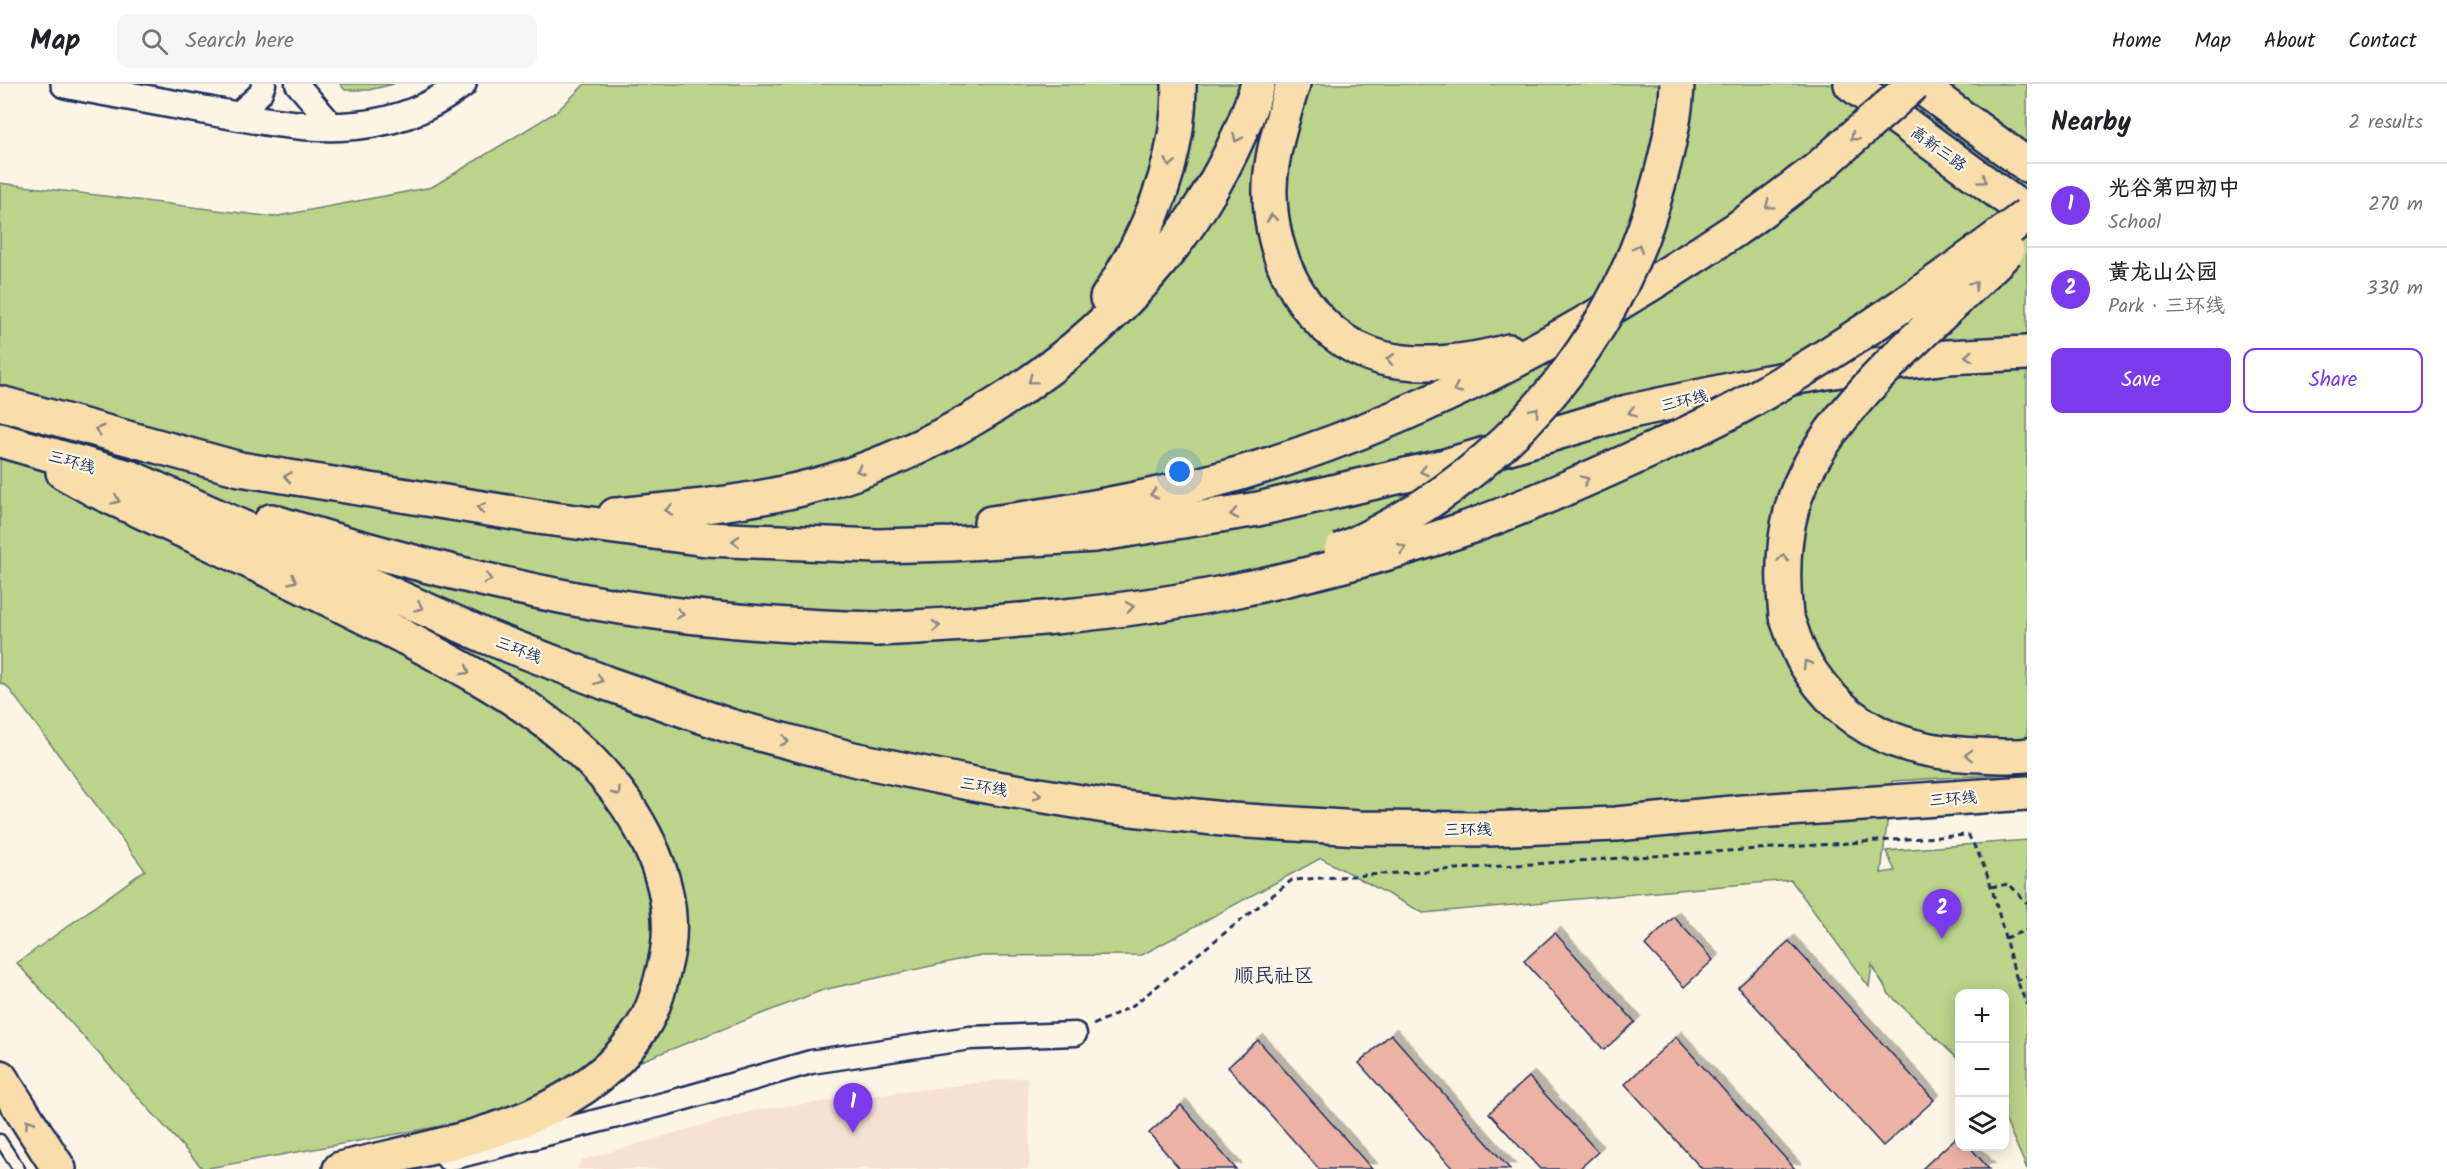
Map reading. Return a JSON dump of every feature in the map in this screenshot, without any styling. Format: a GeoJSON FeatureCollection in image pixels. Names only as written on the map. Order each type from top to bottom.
{"type":"FeatureCollection","features":[{"type":"Feature","properties":{"kind":"main road"},"geometry":{"type":"LineString","coordinates":[[1071,351],[1125,270],[1148,225],[1169,169],[1179,110],[1179,84]]}},
{"type":"Feature","properties":{"kind":"main road"},"geometry":{"type":"LineString","coordinates":[[538,517],[599,516],[705,506],[764,496],[833,480],[904,453],[966,423],[1024,386],[1071,351],[1140,284],[1190,223],[1222,170],[1250,109],[1258,84]]}},
{"type":"Feature","properties":{"kind":"main road"},"geometry":{"type":"LineString","coordinates":[[1293,84],[1274,155],[1270,185],[1271,216],[1276,247],[1287,274],[1304,303],[1325,327],[1351,345],[1380,358],[1412,363],[1471,359],[1504,352],[1570,332]]}},
{"type":"Feature","properties":{"kind":"main road"},"geometry":{"type":"LineString","coordinates":[[1236,591],[1298,569],[1358,543],[1413,512],[1466,474],[1514,435],[1558,384],[1595,334],[1626,277],[1650,217],[1667,155],[1677,84]]}},
{"type":"Feature","properties":{"kind":"main road","name":"高新三路"},"geometry":{"type":"LineString","coordinates":[[1851,84],[2027,214]]}},
{"type":"Feature","properties":{"kind":"main road"},"geometry":{"type":"LineString","coordinates":[[795,543],[922,532],[1027,518],[1197,485],[1263,466],[1396,416],[1483,376],[1570,332],[1737,229],[1816,170],[1915,84],[2027,165]]}},
{"type":"Feature","properties":{"kind":"main road"},"geometry":{"type":"LineString","coordinates":[[132,478],[390,557],[575,599],[784,626],[877,629],[998,623],[1107,611],[1236,591],[1350,563],[1461,530],[1567,488],[1670,442],[1750,402],[1861,335],[1955,270],[2027,214]]}},
{"type":"Feature","properties":{"kind":"main road"},"geometry":{"type":"LineString","coordinates":[[2027,230],[1850,407],[1826,439],[1806,471],[1792,505],[1784,542],[1782,579],[1786,616],[1804,662],[1830,698],[1861,724],[1898,743],[1948,754],[2027,755]]}},
{"type":"Feature","properties":{"kind":"main road","name":"三环线"},"geometry":{"type":"LineString","coordinates":[[0,402],[240,469],[538,517],[706,539],[877,546],[1009,542],[1095,535],[1176,524],[1354,489],[1445,466],[1627,412],[1767,382],[1858,367],[1948,357],[2027,353]]}},
{"type":"Feature","properties":{"kind":"main road"},"geometry":{"type":"LineString","coordinates":[[4,441],[94,490],[312,589],[435,654],[527,709],[574,745],[607,779],[632,813],[652,850],[665,894],[669,921],[667,957],[658,992],[647,1017],[622,1054],[596,1080],[541,1112],[478,1135],[340,1169]]}},
{"type":"Feature","properties":{"kind":"main road","name":"三环线"},"geometry":{"type":"LineString","coordinates":[[4,441],[132,478],[485,636],[730,726],[854,759],[979,785],[1105,806],[1232,820],[1348,827],[1488,829],[1616,824],[1743,812],[2027,793]]}},
{"type":"Feature","properties":{"kind":"main road"},"geometry":{"type":"LineString","coordinates":[[0,1077],[59,1169]]}},
{"type":"Feature","properties":{"kind":"street"},"geometry":{"type":"LineString","coordinates":[[65,84],[235,116],[303,126],[335,128],[361,126],[394,119],[426,106],[462,84]]}},
{"type":"Feature","properties":{"kind":"street"},"geometry":{"type":"LineString","coordinates":[[235,116],[260,94],[264,84]]}},
{"type":"Feature","properties":{"kind":"street"},"geometry":{"type":"LineString","coordinates":[[297,84],[335,128]]}},
{"type":"Feature","properties":{"kind":"street"},"geometry":{"type":"LineString","coordinates":[[409,1169],[668,1103],[812,1062],[970,1038],[1075,1034]]}},
{"type":"Feature","properties":{"kind":"lane"},"geometry":{"type":"LineString","coordinates":[[0,1140],[19,1169]]}},
{"type":"Feature","properties":{"kind":"path"},"geometry":{"type":"LineString","coordinates":[[1075,1034],[1132,1006],[1292,880],[1968,835],[1981,856],[2016,981],[2027,1005]]}},
{"type":"Feature","properties":{"kind":"path"},"geometry":{"type":"LineString","coordinates":[[1991,887],[2008,884],[2027,903]]}},
{"type":"Feature","properties":{"kind":"path"},"geometry":{"type":"LineString","coordinates":[[2005,938],[2027,930]]}},
{"type":"Feature","properties":{"kind":"path"},"geometry":{"type":"LineString","coordinates":[[2016,981],[2027,976]]}},
{"type":"Feature","properties":{"kind":"shaded area"},"geometry":{"type":"Polygon","coordinates":[[[1027,1077],[1030,1156],[1028,1169],[577,1169],[582,1160],[755,1110],[1027,1077]]]}},
{"type":"Feature","properties":{"kind":"green space"},"geometry":{"type":"Polygon","coordinates":[[[340,84],[394,84],[369,90],[345,90],[340,84]]]}},
{"type":"Feature","properties":{"kind":"green space"},"geometry":{"type":"Polygon","coordinates":[[[585,84],[2027,84],[2027,773],[1892,781],[1881,873],[1895,871],[1886,851],[2027,840],[2027,1169],[2009,1128],[2009,989],[1955,989],[1955,1056],[1889,994],[1872,965],[1869,987],[1791,880],[1423,913],[1321,858],[1142,955],[976,956],[823,990],[503,1115],[203,1169],[17,963],[145,870],[7,686],[0,683],[0,183],[273,217],[432,187],[556,112],[585,84]]]}},
{"type":"Feature","properties":{"kind":"building"},"geometry":{"type":"Polygon","coordinates":[[[1674,917],[1713,960],[1684,987],[1645,945],[1674,917]]]}},
{"type":"Feature","properties":{"kind":"building"},"geometry":{"type":"Polygon","coordinates":[[[1555,933],[1635,1022],[1604,1050],[1524,961],[1555,933]]]}},
{"type":"Feature","properties":{"kind":"building"},"geometry":{"type":"Polygon","coordinates":[[[1789,941],[1934,1100],[1883,1146],[1738,987],[1789,941]]]}},
{"type":"Feature","properties":{"kind":"building"},"geometry":{"type":"Polygon","coordinates":[[[1391,1034],[1510,1169],[1453,1169],[1359,1063],[1391,1034]]]}},
{"type":"Feature","properties":{"kind":"building"},"geometry":{"type":"Polygon","coordinates":[[[1676,1037],[1795,1169],[1702,1169],[1625,1084],[1676,1037]]]}},
{"type":"Feature","properties":{"kind":"building"},"geometry":{"type":"Polygon","coordinates":[[[1258,1040],[1372,1169],[1319,1169],[1228,1067],[1258,1040]]]}},
{"type":"Feature","properties":{"kind":"building"},"geometry":{"type":"Polygon","coordinates":[[[1529,1077],[1598,1152],[1579,1169],[1540,1169],[1489,1113],[1529,1077]]]}},
{"type":"Feature","properties":{"kind":"building"},"geometry":{"type":"Polygon","coordinates":[[[1181,1105],[1236,1169],[1180,1169],[1149,1133],[1181,1105]]]}},
{"type":"Feature","properties":{"kind":"building"},"geometry":{"type":"Polygon","coordinates":[[[1955,1139],[1955,1151],[1973,1151],[1989,1169],[1922,1169],[1955,1139]]]}},
{"type":"Feature","properties":{"kind":"place","name":"黄龙山公园"},"geometry":{"type":"Point","coordinates":[1942,939]}},
{"type":"Feature","properties":{"kind":"place","name":"光谷第四初中"},"geometry":{"type":"Point","coordinates":[853,1133]}},
{"type":"Feature","properties":{"kind":"district","name":"顺民社区"},"geometry":{"type":"Point","coordinates":[1274,975]}}]}
